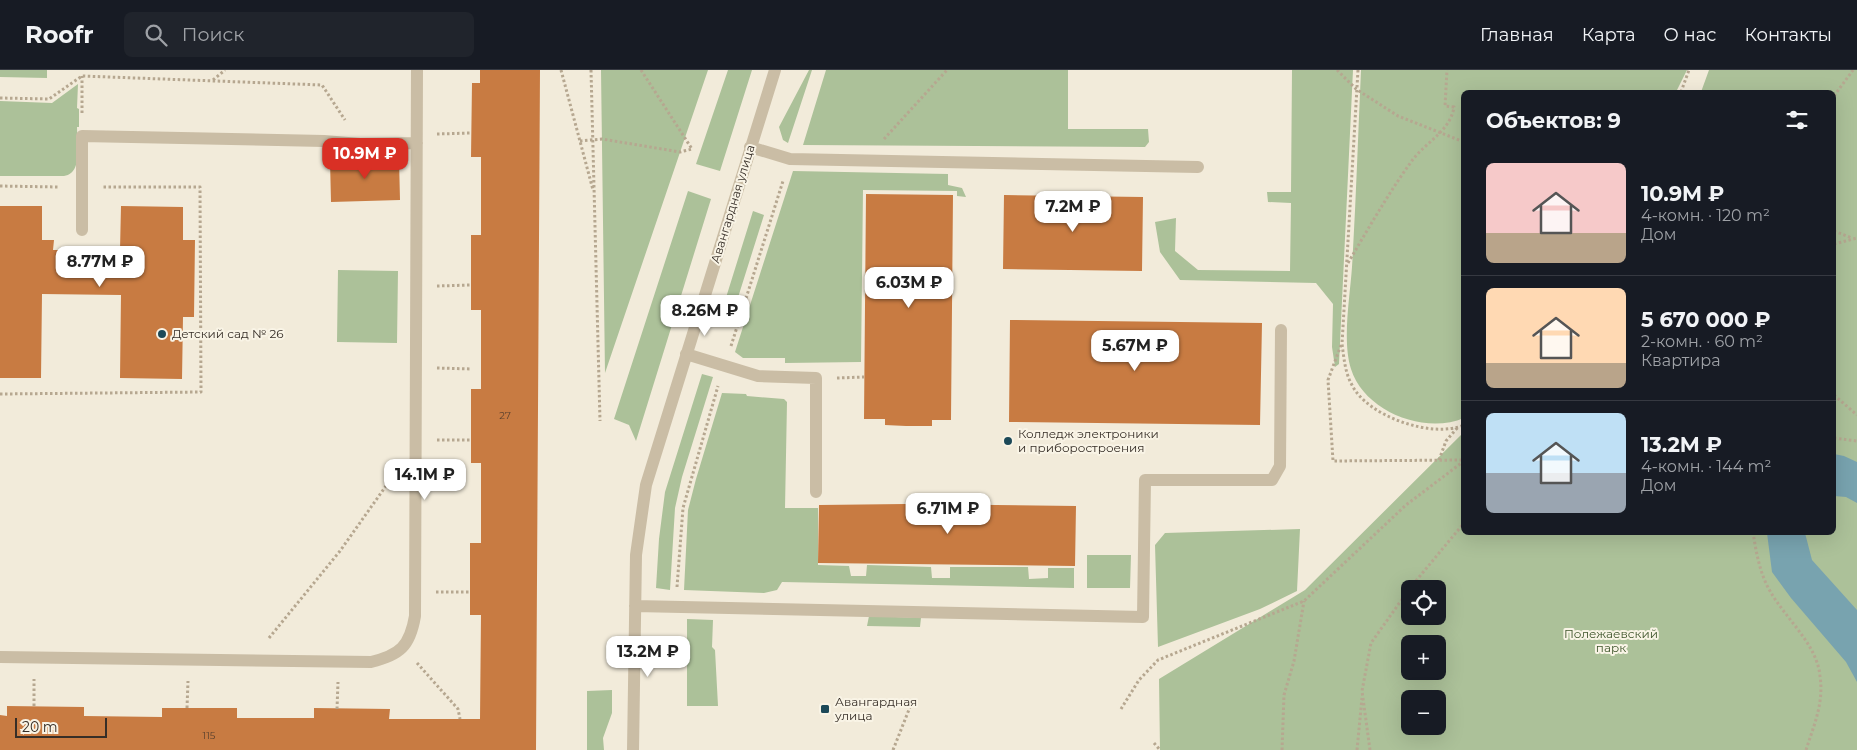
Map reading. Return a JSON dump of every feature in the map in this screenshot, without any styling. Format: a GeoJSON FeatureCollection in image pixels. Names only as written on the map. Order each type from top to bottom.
{"type":"FeatureCollection","features":[{"type":"Feature","properties":{"kind":"street"},"geometry":{"type":"LineString","coordinates":[[0,657],[371,662],[390,658],[405,646],[412,634],[415,592],[417,70]]}},
{"type":"Feature","properties":{"kind":"street","name":"Авангардная улица"},"geometry":{"type":"LineString","coordinates":[[633,750],[636,555],[646,485],[775,70]]}},
{"type":"Feature","properties":{"kind":"street"},"geometry":{"type":"LineString","coordinates":[[82,230],[82,136],[314,140],[360,144],[417,138]]}},
{"type":"Feature","properties":{"kind":"street"},"geometry":{"type":"LineString","coordinates":[[750,147],[790,159],[1198,167]]}},
{"type":"Feature","properties":{"kind":"street"},"geometry":{"type":"LineString","coordinates":[[635,606],[1143,617],[1145,480],[1272,480],[1280,466],[1281,330]]}},
{"type":"Feature","properties":{"kind":"street"},"geometry":{"type":"LineString","coordinates":[[686,354],[758,376],[816,378],[816,492]]}},
{"type":"Feature","properties":{"kind":"path"},"geometry":{"type":"LineString","coordinates":[[212,80],[225,70]]}},
{"type":"Feature","properties":{"kind":"path"},"geometry":{"type":"LineString","coordinates":[[561,70],[594,197]]}},
{"type":"Feature","properties":{"kind":"path"},"geometry":{"type":"LineString","coordinates":[[591,70],[600,421]]}},
{"type":"Feature","properties":{"kind":"path"},"geometry":{"type":"LineString","coordinates":[[580,141],[593,139],[680,152],[692,149],[641,70]]}},
{"type":"Feature","properties":{"kind":"path"},"geometry":{"type":"LineString","coordinates":[[866,161],[947,70]]}},
{"type":"Feature","properties":{"kind":"path"},"geometry":{"type":"LineString","coordinates":[[1337,70],[1356,89],[1398,116],[1439,134],[1461,141]]}},
{"type":"Feature","properties":{"kind":"path"},"geometry":{"type":"LineString","coordinates":[[1358,70],[1342,344],[1352,386],[1362,398],[1376,409],[1401,423],[1435,430],[1461,426]]}},
{"type":"Feature","properties":{"kind":"path"},"geometry":{"type":"LineString","coordinates":[[1346,265],[1410,163],[1426,144],[1451,121],[1454,107],[1445,106],[1447,70]]}},
{"type":"Feature","properties":{"kind":"path"},"geometry":{"type":"LineString","coordinates":[[1682,90],[1689,70]]}},
{"type":"Feature","properties":{"kind":"path"},"geometry":{"type":"LineString","coordinates":[[1836,93],[1853,70]]}},
{"type":"Feature","properties":{"kind":"path"},"geometry":{"type":"LineString","coordinates":[[82,76],[82,136]]}},
{"type":"Feature","properties":{"kind":"path"},"geometry":{"type":"LineString","coordinates":[[0,98],[49,100],[82,76],[322,85],[360,144]]}},
{"type":"Feature","properties":{"kind":"path"},"geometry":{"type":"LineString","coordinates":[[417,138],[471,133]]}},
{"type":"Feature","properties":{"kind":"path"},"geometry":{"type":"LineString","coordinates":[[0,186],[200,187],[201,392],[0,394]]}},
{"type":"Feature","properties":{"kind":"path"},"geometry":{"type":"LineString","coordinates":[[1836,232],[1852,239]]}},
{"type":"Feature","properties":{"kind":"path"},"geometry":{"type":"LineString","coordinates":[[1836,243],[1857,238]]}},
{"type":"Feature","properties":{"kind":"path"},"geometry":{"type":"LineString","coordinates":[[416,286],[471,286]]}},
{"type":"Feature","properties":{"kind":"path"},"geometry":{"type":"LineString","coordinates":[[1342,344],[1328,380],[1333,461],[1461,460]]}},
{"type":"Feature","properties":{"kind":"path"},"geometry":{"type":"LineString","coordinates":[[417,368],[472,369]]}},
{"type":"Feature","properties":{"kind":"path"},"geometry":{"type":"LineString","coordinates":[[1836,397],[1857,415]]}},
{"type":"Feature","properties":{"kind":"path"},"geometry":{"type":"LineString","coordinates":[[1439,460],[1446,441],[1458,427]]}},
{"type":"Feature","properties":{"kind":"path"},"geometry":{"type":"LineString","coordinates":[[1836,438],[1857,441]]}},
{"type":"Feature","properties":{"kind":"path"},"geometry":{"type":"LineString","coordinates":[[253,661],[275,630],[340,551],[363,516],[417,443],[471,440]]}},
{"type":"Feature","properties":{"kind":"path"},"geometry":{"type":"LineString","coordinates":[[1121,709],[1139,680],[1158,660],[1304,601],[1406,505],[1461,462]]}},
{"type":"Feature","properties":{"kind":"path"},"geometry":{"type":"LineString","coordinates":[[1357,750],[1362,691],[1371,642],[1410,588],[1461,528]]}},
{"type":"Feature","properties":{"kind":"path"},"geometry":{"type":"LineString","coordinates":[[1754,535],[1756,553],[1769,590],[1812,651],[1820,675],[1820,709],[1806,750]]}},
{"type":"Feature","properties":{"kind":"path"},"geometry":{"type":"LineString","coordinates":[[415,592],[470,592]]}},
{"type":"Feature","properties":{"kind":"path"},"geometry":{"type":"LineString","coordinates":[[1282,750],[1284,696],[1298,644],[1304,601]]}},
{"type":"Feature","properties":{"kind":"path"},"geometry":{"type":"LineString","coordinates":[[405,646],[423,671],[458,709],[460,719]]}},
{"type":"Feature","properties":{"kind":"path"},"geometry":{"type":"LineString","coordinates":[[1362,691],[1370,750]]}},
{"type":"Feature","properties":{"kind":"path"},"geometry":{"type":"LineString","coordinates":[[893,750],[910,707]]}},
{"type":"Feature","properties":{"kind":"path"},"geometry":{"type":"LineString","coordinates":[[1154,743],[1160,750]]}},
{"type":"Feature","properties":{"kind":"green space"},"geometry":{"type":"Polygon","coordinates":[[[0,70],[47,70],[47,78],[0,77],[0,70]]]}},
{"type":"Feature","properties":{"kind":"green space"},"geometry":{"type":"Polygon","coordinates":[[[601,70],[708,70],[605,373],[601,70]]]}},
{"type":"Feature","properties":{"kind":"green space"},"geometry":{"type":"Polygon","coordinates":[[[728,70],[752,70],[720,171],[696,164],[728,70]]]}},
{"type":"Feature","properties":{"kind":"green space"},"geometry":{"type":"Polygon","coordinates":[[[809,70],[812,70],[788,143],[783,140],[779,127],[809,70]]]}},
{"type":"Feature","properties":{"kind":"green space"},"geometry":{"type":"Polygon","coordinates":[[[826,70],[1068,70],[1068,129],[1148,129],[1149,142],[1145,147],[803,145],[826,70]]]}},
{"type":"Feature","properties":{"kind":"green space"},"geometry":{"type":"Polygon","coordinates":[[[1292,70],[1353,70],[1339,364],[1335,367],[1332,347],[1333,304],[1316,283],[1180,280],[1160,252],[1155,222],[1176,218],[1175,251],[1198,270],[1290,271],[1291,203],[1268,202],[1267,192],[1291,192],[1292,70]]]}},
{"type":"Feature","properties":{"kind":"green space"},"geometry":{"type":"Polygon","coordinates":[[[1361,70],[1687,70],[1677,90],[1461,90],[1461,419],[1431,423],[1397,416],[1369,397],[1358,384],[1351,369],[1347,345],[1347,318],[1353,242],[1361,70]]]}},
{"type":"Feature","properties":{"kind":"green space","name":"Полежаевский парк"},"geometry":{"type":"Polygon","coordinates":[[[1709,70],[1857,70],[1857,750],[1160,750],[1159,679],[1305,590],[1461,435],[1461,535],[1836,535],[1836,90],[1702,90],[1709,70]]]}},
{"type":"Feature","properties":{"kind":"green space"},"geometry":{"type":"Polygon","coordinates":[[[78,84],[78,156],[74,170],[64,176],[0,176],[0,101],[52,103],[78,84]]]}},
{"type":"Feature","properties":{"kind":"green space"},"geometry":{"type":"Polygon","coordinates":[[[793,171],[948,174],[948,185],[962,188],[966,197],[957,196],[957,191],[863,190],[861,362],[785,363],[785,358],[743,358],[735,352],[793,171]]]}},
{"type":"Feature","properties":{"kind":"green space"},"geometry":{"type":"Polygon","coordinates":[[[688,191],[711,199],[636,441],[629,425],[614,419],[688,191]]]}},
{"type":"Feature","properties":{"kind":"green space"},"geometry":{"type":"Polygon","coordinates":[[[753,211],[764,215],[735,307],[724,304],[753,211]]]}},
{"type":"Feature","properties":{"kind":"green space"},"geometry":{"type":"Polygon","coordinates":[[[338,270],[398,271],[397,343],[337,342],[338,270]]]}},
{"type":"Feature","properties":{"kind":"green space"},"geometry":{"type":"Polygon","coordinates":[[[702,374],[713,377],[682,477],[675,508],[670,590],[656,588],[659,539],[665,492],[702,374]]]}},
{"type":"Feature","properties":{"kind":"green space"},"geometry":{"type":"Polygon","coordinates":[[[722,393],[784,399],[787,402],[785,508],[818,508],[818,565],[849,566],[851,576],[866,576],[867,565],[931,567],[932,578],[950,578],[950,567],[1028,567],[1029,579],[1048,578],[1048,568],[1074,568],[1074,588],[782,582],[777,590],[764,593],[684,590],[688,510],[722,393]]]}},
{"type":"Feature","properties":{"kind":"green space"},"geometry":{"type":"Polygon","coordinates":[[[1300,529],[1297,591],[1260,609],[1158,647],[1155,545],[1165,533],[1300,529]]]}},
{"type":"Feature","properties":{"kind":"green space"},"geometry":{"type":"Polygon","coordinates":[[[1087,555],[1131,555],[1130,588],[1087,588],[1087,555]]]}},
{"type":"Feature","properties":{"kind":"green space"},"geometry":{"type":"Polygon","coordinates":[[[869,616],[921,618],[920,627],[867,626],[869,616]]]}},
{"type":"Feature","properties":{"kind":"green space"},"geometry":{"type":"Polygon","coordinates":[[[687,619],[713,620],[712,647],[715,650],[718,706],[687,706],[687,619]]]}},
{"type":"Feature","properties":{"kind":"green space"},"geometry":{"type":"Polygon","coordinates":[[[612,690],[612,713],[603,738],[604,750],[587,750],[587,691],[612,690]]]}},
{"type":"Feature","properties":{"kind":"water"},"geometry":{"type":"Polygon","coordinates":[[[1836,454],[1857,462],[1857,503],[1846,497],[1836,496],[1836,454]]]}},
{"type":"Feature","properties":{"kind":"water"},"geometry":{"type":"Polygon","coordinates":[[[1767,535],[1806,535],[1812,560],[1857,610],[1857,682],[1846,662],[1791,598],[1772,572],[1767,535]]]}},
{"type":"Feature","properties":{"kind":"building"},"geometry":{"type":"Polygon","coordinates":[[[480,70],[540,70],[536,750],[0,750],[0,715],[7,716],[7,706],[84,707],[84,716],[162,717],[162,708],[237,708],[237,718],[314,718],[314,708],[390,709],[389,719],[480,719],[481,615],[470,615],[470,543],[481,543],[481,463],[471,463],[471,389],[481,389],[481,310],[471,310],[471,235],[481,235],[481,157],[471,157],[472,83],[480,83],[480,70]]]}},
{"type":"Feature","properties":{"kind":"building"},"geometry":{"type":"Polygon","coordinates":[[[399,159],[400,200],[331,202],[330,160],[399,159]]]}},
{"type":"Feature","properties":{"kind":"building"},"geometry":{"type":"Polygon","coordinates":[[[866,194],[953,195],[951,420],[932,420],[932,426],[906,426],[885,425],[885,419],[864,419],[866,194]]]}},
{"type":"Feature","properties":{"kind":"building"},"geometry":{"type":"Polygon","coordinates":[[[1004,195],[1143,197],[1142,271],[1003,269],[1004,195]]]}},
{"type":"Feature","properties":{"kind":"building"},"geometry":{"type":"Polygon","coordinates":[[[0,206],[42,206],[42,240],[54,240],[53,250],[120,250],[121,206],[183,207],[183,240],[195,240],[194,317],[183,317],[182,379],[120,378],[121,295],[42,294],[41,378],[0,378],[0,206]]]}},
{"type":"Feature","properties":{"kind":"building"},"geometry":{"type":"Polygon","coordinates":[[[1010,320],[1262,323],[1260,425],[1009,422],[1010,320]]]}},
{"type":"Feature","properties":{"kind":"building"},"geometry":{"type":"Polygon","coordinates":[[[819,505],[1076,506],[1075,566],[818,563],[819,505]]]}},
{"type":"Feature","properties":{"kind":"place","name":"Детский сад № 26"},"geometry":{"type":"Point","coordinates":[162,334]}},
{"type":"Feature","properties":{"kind":"place","name":"Колледж электроники и приборостроения"},"geometry":{"type":"Point","coordinates":[1008,441]}},
{"type":"Feature","properties":{"kind":"place","name":"Авангардная улица"},"geometry":{"type":"Point","coordinates":[825,709]}}]}
